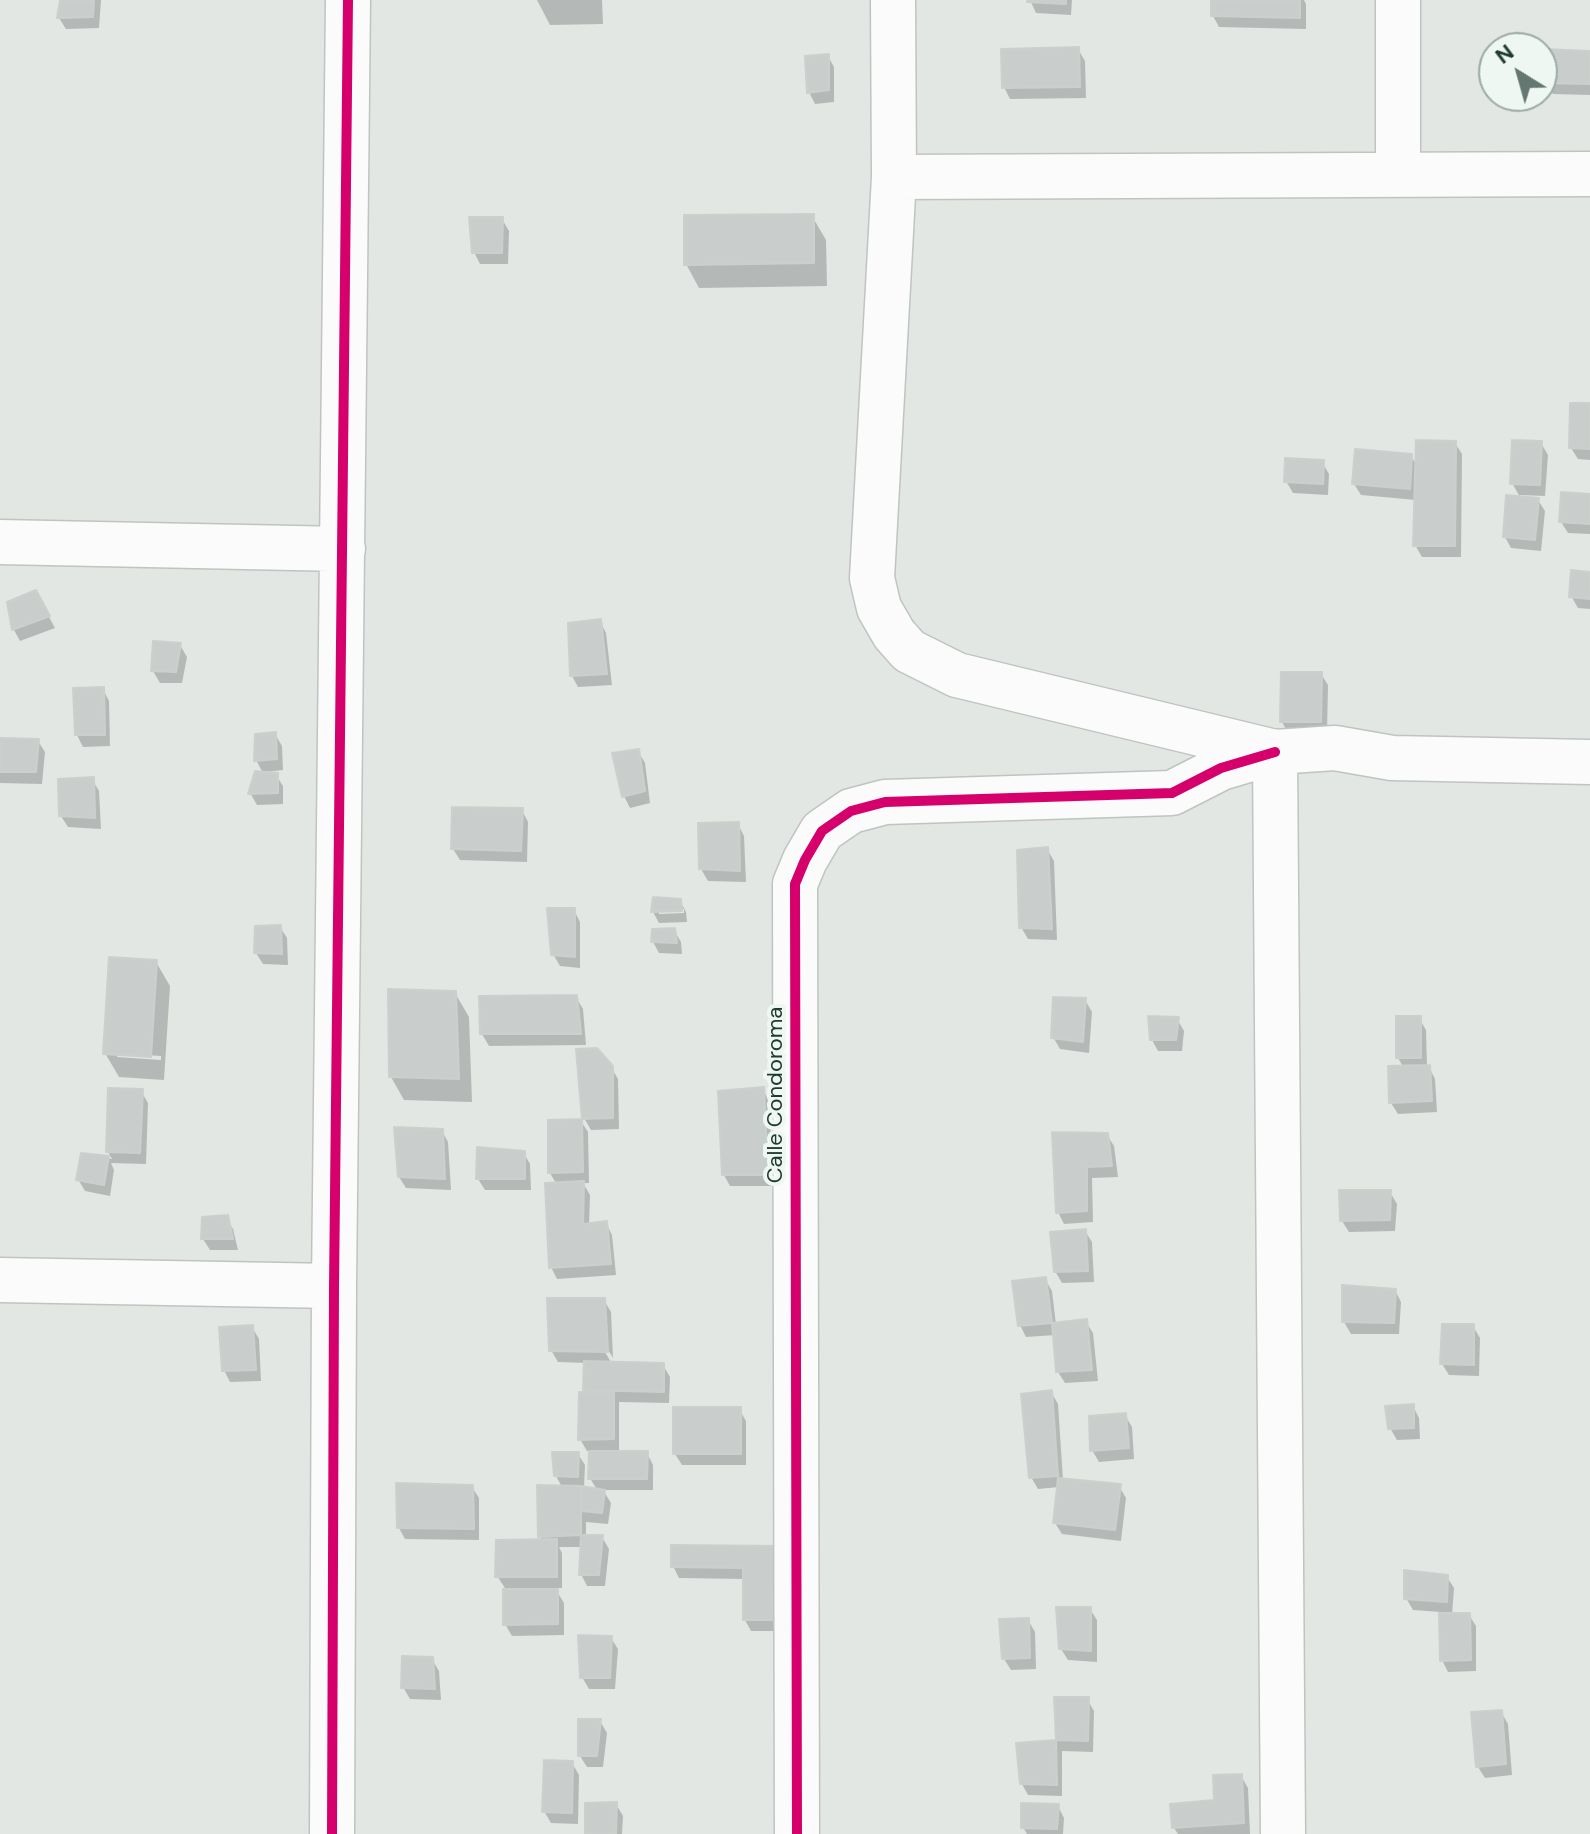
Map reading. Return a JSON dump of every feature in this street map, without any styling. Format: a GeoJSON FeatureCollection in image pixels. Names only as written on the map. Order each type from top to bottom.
{"type":"FeatureCollection","features":[{"type":"Feature","properties":{"kind":"street"},"geometry":{"type":"LineString","coordinates":[[332,1834],[334,1286],[348,0]]}},
{"type":"Feature","properties":{"kind":"street"},"geometry":{"type":"LineString","coordinates":[[893,0],[894,177],[872,578],[879,608],[894,634],[909,651],[957,675],[1275,752],[1335,748],[1392,758],[1590,762]]}},
{"type":"Feature","properties":{"kind":"street"},"geometry":{"type":"LineString","coordinates":[[1398,0],[1398,173]]}},
{"type":"Feature","properties":{"kind":"street"},"geometry":{"type":"LineString","coordinates":[[894,177],[1590,174]]}},
{"type":"Feature","properties":{"kind":"street"},"geometry":{"type":"LineString","coordinates":[[0,542],[343,549]]}},
{"type":"Feature","properties":{"kind":"street"},"geometry":{"type":"LineString","coordinates":[[1275,752],[1283,1834]]}},
{"type":"Feature","properties":{"kind":"street","name":"Calle Condoroma"},"geometry":{"type":"LineString","coordinates":[[797,1834],[795,884],[805,860],[822,831],[851,811],[885,802],[1172,793],[1221,768],[1275,752]]}},
{"type":"Feature","properties":{"kind":"street"},"geometry":{"type":"LineString","coordinates":[[0,1280],[334,1286]]}},
{"type":"Feature","properties":{"kind":"building"},"geometry":{"type":"Polygon","coordinates":[[[60,0],[94,0],[93,17],[57,18],[60,0]]]}},
{"type":"Feature","properties":{"kind":"building"},"geometry":{"type":"Polygon","coordinates":[[[1066,0],[1066,4],[1027,2],[1066,0]]]}},
{"type":"Feature","properties":{"kind":"building"},"geometry":{"type":"Polygon","coordinates":[[[1211,0],[1300,0],[1300,18],[1211,16],[1211,0]]]}},
{"type":"Feature","properties":{"kind":"building"},"geometry":{"type":"Polygon","coordinates":[[[1079,47],[1080,87],[1002,88],[1001,49],[1079,47]]]}},
{"type":"Feature","properties":{"kind":"building"},"geometry":{"type":"Polygon","coordinates":[[[1558,50],[1590,51],[1590,84],[1558,83],[1558,50]]]}},
{"type":"Feature","properties":{"kind":"building"},"geometry":{"type":"Polygon","coordinates":[[[829,54],[829,90],[807,93],[805,56],[829,54]]]}},
{"type":"Feature","properties":{"kind":"building"},"geometry":{"type":"Polygon","coordinates":[[[814,214],[814,263],[684,265],[684,215],[814,214]]]}},
{"type":"Feature","properties":{"kind":"building"},"geometry":{"type":"Polygon","coordinates":[[[469,217],[503,217],[502,253],[472,253],[469,217]]]}},
{"type":"Feature","properties":{"kind":"building"},"geometry":{"type":"Polygon","coordinates":[[[1570,403],[1590,403],[1590,449],[1569,448],[1570,403]]]}},
{"type":"Feature","properties":{"kind":"building"},"geometry":{"type":"Polygon","coordinates":[[[1416,440],[1456,441],[1455,546],[1413,546],[1416,440]]]}},
{"type":"Feature","properties":{"kind":"building"},"geometry":{"type":"Polygon","coordinates":[[[1512,440],[1542,441],[1540,485],[1510,484],[1512,440]]]}},
{"type":"Feature","properties":{"kind":"building"},"geometry":{"type":"Polygon","coordinates":[[[1355,449],[1412,454],[1410,489],[1352,484],[1355,449]]]}},
{"type":"Feature","properties":{"kind":"building"},"geometry":{"type":"Polygon","coordinates":[[[1285,458],[1324,460],[1323,484],[1284,482],[1285,458]]]}},
{"type":"Feature","properties":{"kind":"building"},"geometry":{"type":"Polygon","coordinates":[[[1561,492],[1590,494],[1590,524],[1559,522],[1561,492]]]}},
{"type":"Feature","properties":{"kind":"building"},"geometry":{"type":"Polygon","coordinates":[[[1506,495],[1539,498],[1535,540],[1503,537],[1506,495]]]}},
{"type":"Feature","properties":{"kind":"building"},"geometry":{"type":"Polygon","coordinates":[[[1571,570],[1590,572],[1590,599],[1569,597],[1571,570]]]}},
{"type":"Feature","properties":{"kind":"building"},"geometry":{"type":"Polygon","coordinates":[[[36,590],[50,616],[12,630],[7,602],[36,590]]]}},
{"type":"Feature","properties":{"kind":"building"},"geometry":{"type":"Polygon","coordinates":[[[601,619],[607,674],[570,676],[568,623],[601,619]]]}},
{"type":"Feature","properties":{"kind":"building"},"geometry":{"type":"Polygon","coordinates":[[[153,641],[181,643],[176,672],[151,671],[153,641]]]}},
{"type":"Feature","properties":{"kind":"building"},"geometry":{"type":"Polygon","coordinates":[[[1281,672],[1322,672],[1321,722],[1280,722],[1281,672]]]}},
{"type":"Feature","properties":{"kind":"building"},"geometry":{"type":"Polygon","coordinates":[[[104,687],[105,735],[75,735],[73,688],[104,687]]]}},
{"type":"Feature","properties":{"kind":"building"},"geometry":{"type":"Polygon","coordinates":[[[276,732],[277,759],[254,761],[255,734],[276,732]]]}},
{"type":"Feature","properties":{"kind":"building"},"geometry":{"type":"Polygon","coordinates":[[[0,738],[39,739],[36,772],[0,772],[0,738]]]}},
{"type":"Feature","properties":{"kind":"building"},"geometry":{"type":"Polygon","coordinates":[[[639,749],[645,791],[622,797],[612,753],[639,749]]]}},
{"type":"Feature","properties":{"kind":"building"},"geometry":{"type":"Polygon","coordinates":[[[255,771],[278,773],[278,793],[248,794],[255,771]]]}},
{"type":"Feature","properties":{"kind":"building"},"geometry":{"type":"Polygon","coordinates":[[[94,777],[95,818],[59,816],[58,779],[94,777]]]}},
{"type":"Feature","properties":{"kind":"building"},"geometry":{"type":"Polygon","coordinates":[[[452,807],[523,808],[521,851],[451,849],[452,807]]]}},
{"type":"Feature","properties":{"kind":"building"},"geometry":{"type":"Polygon","coordinates":[[[739,822],[740,871],[699,869],[698,823],[739,822]]]}},
{"type":"Feature","properties":{"kind":"building"},"geometry":{"type":"Polygon","coordinates":[[[1048,847],[1052,929],[1019,928],[1017,850],[1048,847]]]}},
{"type":"Feature","properties":{"kind":"building"},"geometry":{"type":"Polygon","coordinates":[[[653,897],[681,899],[682,911],[651,912],[653,897]]]}},
{"type":"Feature","properties":{"kind":"building"},"geometry":{"type":"Polygon","coordinates":[[[547,908],[575,908],[575,957],[551,955],[547,908]]]}},
{"type":"Feature","properties":{"kind":"building"},"geometry":{"type":"Polygon","coordinates":[[[281,925],[282,954],[254,953],[255,926],[281,925]]]}},
{"type":"Feature","properties":{"kind":"building"},"geometry":{"type":"Polygon","coordinates":[[[675,928],[677,943],[651,942],[652,929],[675,928]]]}},
{"type":"Feature","properties":{"kind":"building"},"geometry":{"type":"Polygon","coordinates":[[[109,957],[157,960],[151,1057],[103,1054],[109,957]]]}},
{"type":"Feature","properties":{"kind":"building"},"geometry":{"type":"Polygon","coordinates":[[[388,989],[456,991],[459,1079],[389,1077],[388,989]]]}},
{"type":"Feature","properties":{"kind":"building"},"geometry":{"type":"Polygon","coordinates":[[[577,995],[581,1034],[480,1034],[479,996],[577,995]]]}},
{"type":"Feature","properties":{"kind":"building"},"geometry":{"type":"Polygon","coordinates":[[[1053,997],[1086,998],[1083,1042],[1051,1038],[1053,997]]]}},
{"type":"Feature","properties":{"kind":"building"},"geometry":{"type":"Polygon","coordinates":[[[1148,1016],[1179,1017],[1176,1040],[1150,1040],[1148,1016]]]}},
{"type":"Feature","properties":{"kind":"building"},"geometry":{"type":"Polygon","coordinates":[[[1396,1016],[1421,1016],[1421,1058],[1396,1058],[1396,1016]]]}},
{"type":"Feature","properties":{"kind":"building"},"geometry":{"type":"Polygon","coordinates":[[[597,1048],[613,1066],[613,1118],[582,1119],[576,1049],[597,1048]]]}},
{"type":"Feature","properties":{"kind":"building"},"geometry":{"type":"Polygon","coordinates":[[[1430,1065],[1432,1101],[1389,1103],[1388,1066],[1430,1065]]]}},
{"type":"Feature","properties":{"kind":"building"},"geometry":{"type":"Polygon","coordinates":[[[764,1087],[768,1175],[722,1175],[718,1091],[764,1087]]]}},
{"type":"Feature","properties":{"kind":"building"},"geometry":{"type":"Polygon","coordinates":[[[108,1088],[143,1089],[140,1153],[106,1152],[108,1088]]]}},
{"type":"Feature","properties":{"kind":"building"},"geometry":{"type":"Polygon","coordinates":[[[582,1119],[583,1172],[548,1173],[548,1120],[582,1119]]]}},
{"type":"Feature","properties":{"kind":"building"},"geometry":{"type":"Polygon","coordinates":[[[394,1127],[443,1129],[445,1179],[398,1177],[394,1127]]]}},
{"type":"Feature","properties":{"kind":"building"},"geometry":{"type":"Polygon","coordinates":[[[1052,1132],[1108,1133],[1112,1166],[1087,1167],[1087,1211],[1056,1213],[1052,1132]]]}},
{"type":"Feature","properties":{"kind":"building"},"geometry":{"type":"Polygon","coordinates":[[[477,1147],[525,1151],[525,1179],[476,1179],[477,1147]]]}},
{"type":"Feature","properties":{"kind":"building"},"geometry":{"type":"Polygon","coordinates":[[[81,1153],[109,1156],[104,1185],[76,1180],[81,1153]]]}},
{"type":"Feature","properties":{"kind":"building"},"geometry":{"type":"Polygon","coordinates":[[[584,1181],[583,1224],[607,1221],[611,1264],[549,1268],[545,1183],[584,1181]]]}},
{"type":"Feature","properties":{"kind":"building"},"geometry":{"type":"Polygon","coordinates":[[[1339,1190],[1391,1190],[1390,1220],[1340,1221],[1339,1190]]]}},
{"type":"Feature","properties":{"kind":"building"},"geometry":{"type":"Polygon","coordinates":[[[228,1215],[233,1239],[201,1239],[202,1217],[228,1215]]]}},
{"type":"Feature","properties":{"kind":"building"},"geometry":{"type":"Polygon","coordinates":[[[1086,1229],[1088,1271],[1054,1272],[1050,1232],[1086,1229]]]}},
{"type":"Feature","properties":{"kind":"building"},"geometry":{"type":"Polygon","coordinates":[[[1046,1277],[1052,1323],[1018,1326],[1012,1281],[1046,1277]]]}},
{"type":"Feature","properties":{"kind":"building"},"geometry":{"type":"Polygon","coordinates":[[[1342,1285],[1396,1289],[1394,1323],[1342,1322],[1342,1285]]]}},
{"type":"Feature","properties":{"kind":"building"},"geometry":{"type":"Polygon","coordinates":[[[547,1298],[605,1298],[608,1352],[549,1351],[547,1298]]]}},
{"type":"Feature","properties":{"kind":"building"},"geometry":{"type":"Polygon","coordinates":[[[1087,1319],[1092,1370],[1056,1372],[1052,1323],[1087,1319]]]}},
{"type":"Feature","properties":{"kind":"building"},"geometry":{"type":"Polygon","coordinates":[[[1442,1324],[1474,1324],[1474,1365],[1440,1364],[1442,1324]]]}},
{"type":"Feature","properties":{"kind":"building"},"geometry":{"type":"Polygon","coordinates":[[[253,1325],[256,1370],[222,1371],[219,1327],[253,1325]]]}},
{"type":"Feature","properties":{"kind":"building"},"geometry":{"type":"Polygon","coordinates":[[[584,1361],[664,1363],[664,1392],[583,1390],[584,1361]]]}},
{"type":"Feature","properties":{"kind":"building"},"geometry":{"type":"Polygon","coordinates":[[[1052,1390],[1058,1476],[1029,1478],[1021,1394],[1052,1390]]]}},
{"type":"Feature","properties":{"kind":"building"},"geometry":{"type":"Polygon","coordinates":[[[579,1392],[614,1392],[614,1439],[578,1440],[579,1392]]]}},
{"type":"Feature","properties":{"kind":"building"},"geometry":{"type":"Polygon","coordinates":[[[1414,1404],[1414,1428],[1388,1429],[1385,1406],[1414,1404]]]}},
{"type":"Feature","properties":{"kind":"building"},"geometry":{"type":"Polygon","coordinates":[[[673,1407],[741,1407],[741,1454],[673,1454],[673,1407]]]}},
{"type":"Feature","properties":{"kind":"building"},"geometry":{"type":"Polygon","coordinates":[[[1126,1413],[1129,1448],[1090,1451],[1089,1416],[1126,1413]]]}},
{"type":"Feature","properties":{"kind":"building"},"geometry":{"type":"Polygon","coordinates":[[[589,1451],[648,1451],[647,1479],[588,1479],[589,1451]]]}},
{"type":"Feature","properties":{"kind":"building"},"geometry":{"type":"Polygon","coordinates":[[[552,1452],[579,1452],[578,1477],[554,1476],[552,1452]]]}},
{"type":"Feature","properties":{"kind":"building"},"geometry":{"type":"Polygon","coordinates":[[[1058,1478],[1121,1484],[1115,1530],[1053,1523],[1058,1478]]]}},
{"type":"Feature","properties":{"kind":"building"},"geometry":{"type":"Polygon","coordinates":[[[396,1483],[473,1485],[474,1529],[397,1528],[396,1483]]]}},
{"type":"Feature","properties":{"kind":"building"},"geometry":{"type":"Polygon","coordinates":[[[537,1485],[581,1486],[581,1535],[538,1537],[537,1485]]]}},
{"type":"Feature","properties":{"kind":"building"},"geometry":{"type":"Polygon","coordinates":[[[581,1486],[605,1490],[602,1513],[581,1511],[581,1486]]]}},
{"type":"Feature","properties":{"kind":"building"},"geometry":{"type":"Polygon","coordinates":[[[581,1535],[603,1535],[599,1575],[579,1575],[581,1535]]]}},
{"type":"Feature","properties":{"kind":"building"},"geometry":{"type":"Polygon","coordinates":[[[557,1539],[557,1577],[495,1577],[496,1540],[557,1539]]]}},
{"type":"Feature","properties":{"kind":"building"},"geometry":{"type":"Polygon","coordinates":[[[671,1545],[780,1546],[778,1620],[743,1620],[743,1568],[671,1567],[671,1545]]]}},
{"type":"Feature","properties":{"kind":"building"},"geometry":{"type":"Polygon","coordinates":[[[1404,1570],[1448,1575],[1447,1602],[1404,1599],[1404,1570]]]}},
{"type":"Feature","properties":{"kind":"building"},"geometry":{"type":"Polygon","coordinates":[[[503,1589],[558,1589],[558,1624],[503,1625],[503,1589]]]}},
{"type":"Feature","properties":{"kind":"building"},"geometry":{"type":"Polygon","coordinates":[[[1056,1607],[1091,1607],[1091,1651],[1059,1649],[1056,1607]]]}},
{"type":"Feature","properties":{"kind":"building"},"geometry":{"type":"Polygon","coordinates":[[[1439,1613],[1470,1613],[1471,1660],[1440,1661],[1439,1613]]]}},
{"type":"Feature","properties":{"kind":"building"},"geometry":{"type":"Polygon","coordinates":[[[1029,1618],[1030,1658],[1002,1659],[999,1619],[1029,1618]]]}},
{"type":"Feature","properties":{"kind":"building"},"geometry":{"type":"Polygon","coordinates":[[[578,1635],[612,1636],[610,1678],[580,1678],[578,1635]]]}},
{"type":"Feature","properties":{"kind":"building"},"geometry":{"type":"Polygon","coordinates":[[[402,1656],[433,1657],[435,1689],[401,1688],[402,1656]]]}},
{"type":"Feature","properties":{"kind":"building"},"geometry":{"type":"Polygon","coordinates":[[[1054,1697],[1089,1697],[1088,1741],[1056,1740],[1054,1697]]]}},
{"type":"Feature","properties":{"kind":"building"},"geometry":{"type":"Polygon","coordinates":[[[1502,1710],[1506,1764],[1476,1767],[1471,1712],[1502,1710]]]}},
{"type":"Feature","properties":{"kind":"building"},"geometry":{"type":"Polygon","coordinates":[[[578,1719],[601,1719],[597,1756],[578,1756],[578,1719]]]}},
{"type":"Feature","properties":{"kind":"building"},"geometry":{"type":"Polygon","coordinates":[[[1056,1740],[1057,1785],[1020,1784],[1016,1743],[1056,1740]]]}},
{"type":"Feature","properties":{"kind":"building"},"geometry":{"type":"Polygon","coordinates":[[[544,1760],[573,1761],[572,1813],[542,1812],[544,1760]]]}},
{"type":"Feature","properties":{"kind":"building"},"geometry":{"type":"Polygon","coordinates":[[[1242,1774],[1244,1823],[1172,1828],[1170,1804],[1214,1800],[1213,1775],[1242,1774]]]}},
{"type":"Feature","properties":{"kind":"building"},"geometry":{"type":"Polygon","coordinates":[[[617,1802],[616,1834],[585,1834],[585,1803],[617,1802]]]}},
{"type":"Feature","properties":{"kind":"building"},"geometry":{"type":"Polygon","coordinates":[[[1021,1803],[1059,1804],[1057,1829],[1021,1828],[1021,1803]]]}},
{"type":"Feature","properties":{"kind":"cycle path"},"geometry":{"type":"LineString","coordinates":[[332,1834],[334,1286],[348,0]]}},
{"type":"Feature","properties":{"kind":"cycle path"},"geometry":{"type":"LineString","coordinates":[[797,1834],[795,884],[805,860],[822,831],[851,811],[885,802],[1172,793],[1221,768],[1275,752]]}}]}
